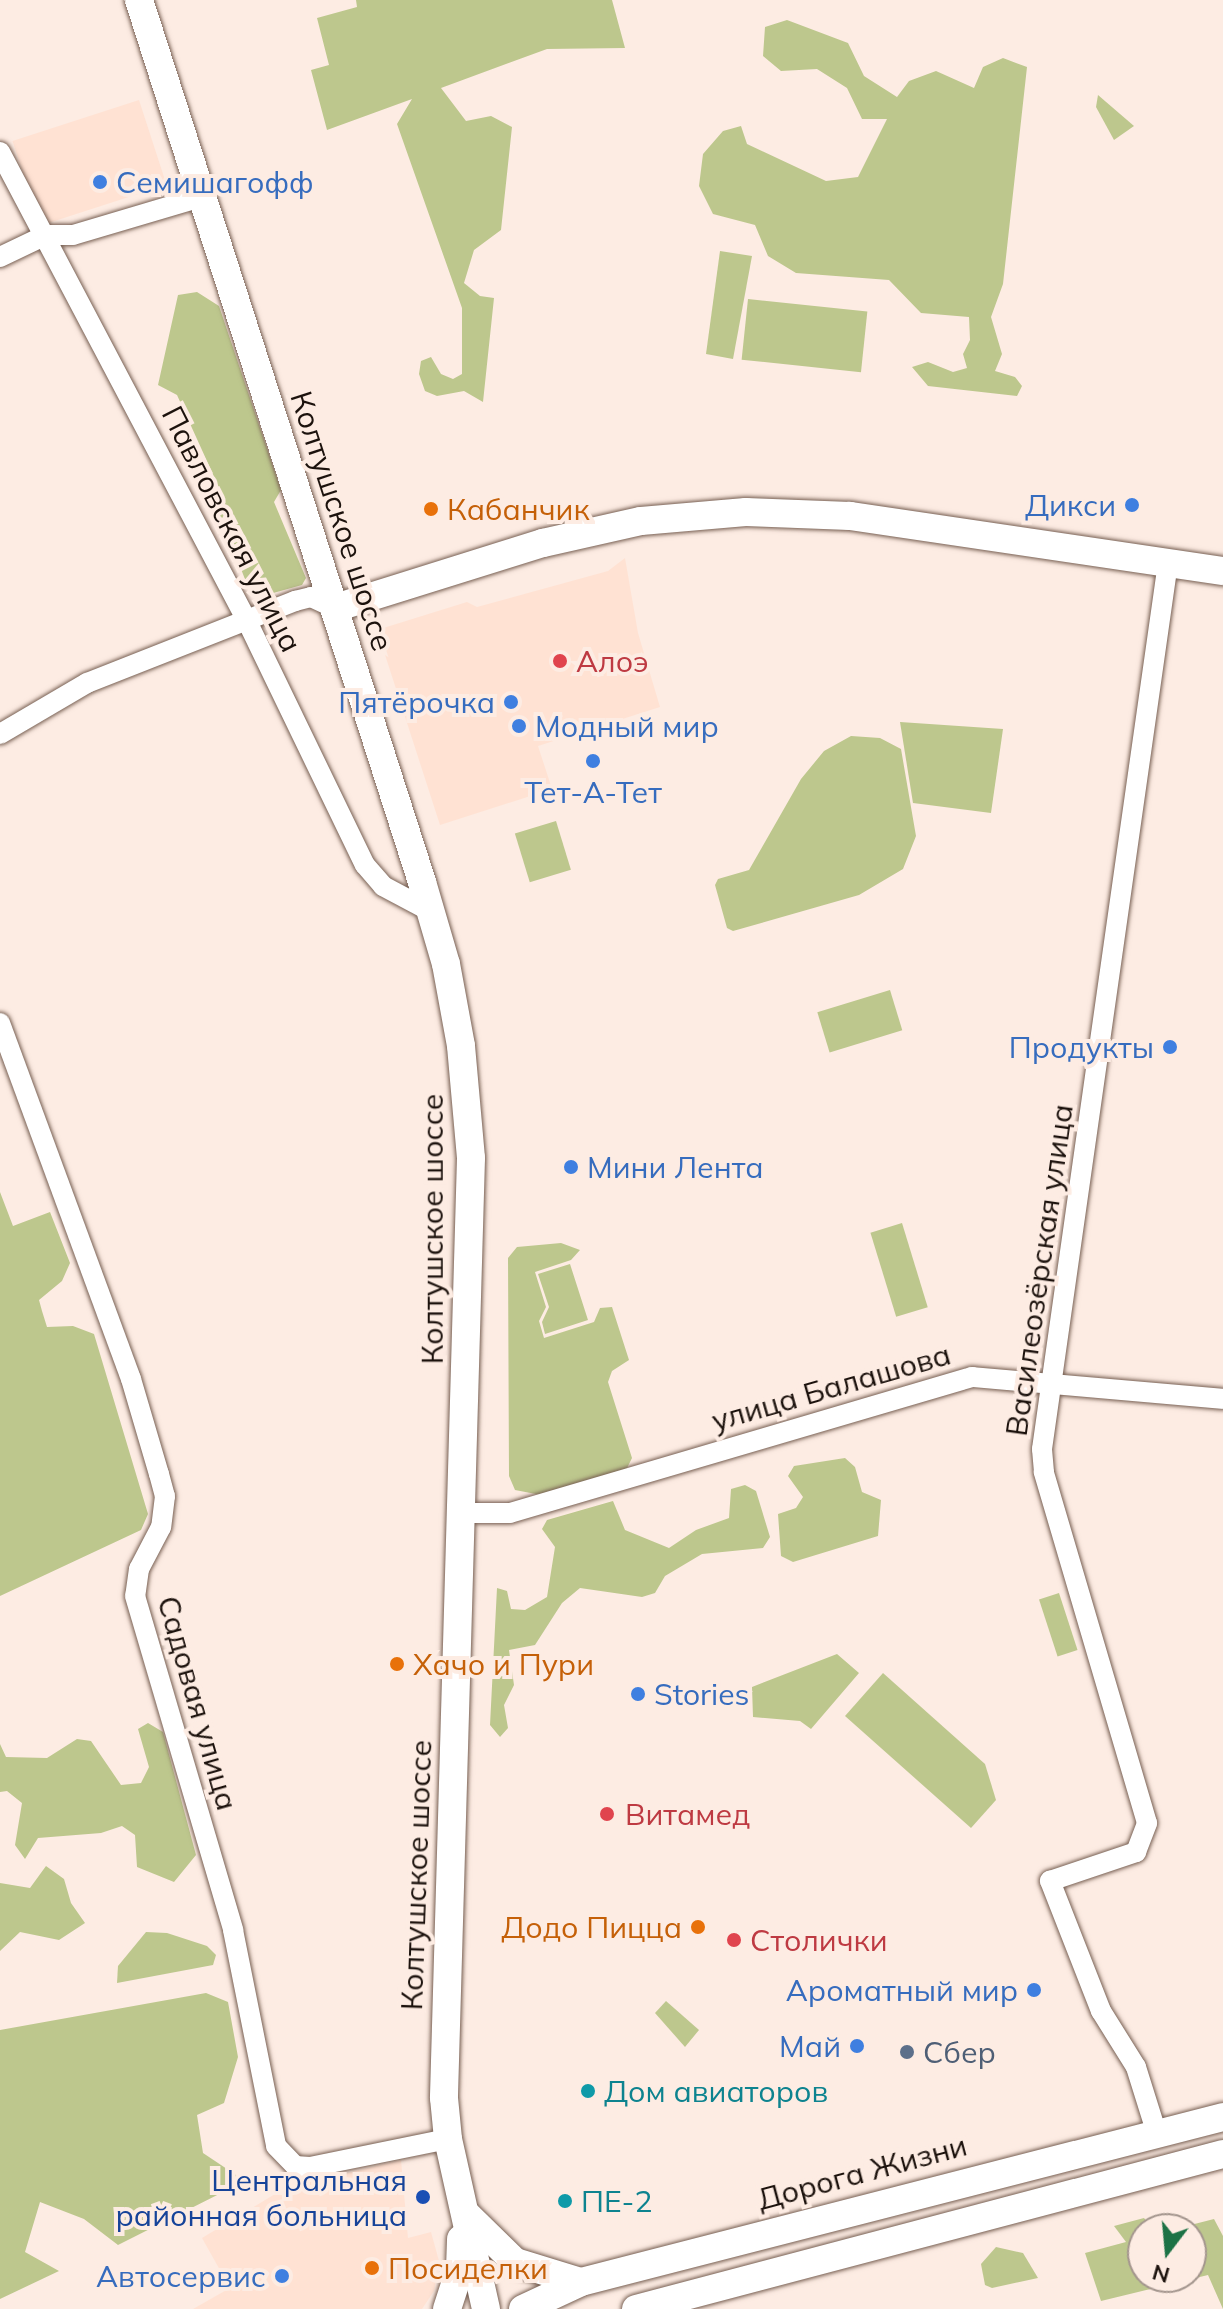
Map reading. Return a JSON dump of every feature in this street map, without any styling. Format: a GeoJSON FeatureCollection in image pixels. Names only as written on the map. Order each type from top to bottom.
{"type":"FeatureCollection","features":[{"type":"Feature","properties":{"kind":"main road","name":"Колтушское шоссе"},"geometry":{"type":"LineString","coordinates":[[139,0],[335,608],[449,978],[470,1124],[464,1513],[447,1957],[448,2139],[486,2309]]}},
{"type":"Feature","properties":{"kind":"main road"},"geometry":{"type":"LineString","coordinates":[[335,608],[543,543],[641,521],[746,512],[850,516],[1223,571]]}},
{"type":"Feature","properties":{"kind":"main road","name":"Дорога Жизни"},"geometry":{"type":"LineString","coordinates":[[523,2309],[581,2282],[1156,2131],[1223,2117]]}},
{"type":"Feature","properties":{"kind":"main road"},"geometry":{"type":"LineString","coordinates":[[636,2309],[1223,2154]]}},
{"type":"Feature","properties":{"kind":"main road"},"geometry":{"type":"LineString","coordinates":[[462,2210],[515,2262],[581,2282]]}},
{"type":"Feature","properties":{"kind":"main road"},"geometry":{"type":"LineString","coordinates":[[447,2309],[460,2269],[462,2210]]}},
{"type":"Feature","properties":{"kind":"street","name":"Павловская улица"},"geometry":{"type":"LineString","coordinates":[[0,152],[246,619],[365,865],[383,886],[430,911]]}},
{"type":"Feature","properties":{"kind":"street"},"geometry":{"type":"LineString","coordinates":[[0,257],[46,235],[73,235],[201,197]]}},
{"type":"Feature","properties":{"kind":"street","name":"Василеозёрская улица"},"geometry":{"type":"LineString","coordinates":[[1156,2131],[1136,2067],[1101,2011],[1050,1881],[1136,1852],[1147,1823],[1044,1472],[1050,1382],[1168,563]]}},
{"type":"Feature","properties":{"kind":"street"},"geometry":{"type":"LineString","coordinates":[[0,734],[87,683],[246,619],[311,597],[335,608]]}},
{"type":"Feature","properties":{"kind":"street","name":"Садовая улица"},"geometry":{"type":"LineString","coordinates":[[0,1023],[131,1379],[165,1496],[161,1527],[139,1569],[135,1596],[233,1930],[276,2146],[295,2166],[310,2167],[448,2139]]}},
{"type":"Feature","properties":{"kind":"street","name":"улица Балашова"},"geometry":{"type":"LineString","coordinates":[[464,1513],[510,1513],[972,1377],[1223,1399]]}},
{"type":"Feature","properties":{"kind":"shaded area"},"geometry":{"type":"Polygon","coordinates":[[[139,100],[167,185],[40,226],[13,141],[139,100]]]}},
{"type":"Feature","properties":{"kind":"shaded area"},"geometry":{"type":"Polygon","coordinates":[[[625,558],[638,633],[660,707],[538,746],[552,789],[440,825],[377,630],[467,602],[477,607],[608,571],[625,558]]]}},
{"type":"Feature","properties":{"kind":"shaded area"},"geometry":{"type":"Polygon","coordinates":[[[401,2160],[408,2238],[431,2232],[439,2261],[434,2291],[422,2309],[193,2309],[230,2288],[202,2238],[285,2188],[401,2160]]]}},
{"type":"Feature","properties":{"kind":"green space"},"geometry":{"type":"Polygon","coordinates":[[[356,0],[612,0],[625,48],[547,49],[441,88],[466,121],[491,116],[512,127],[501,230],[474,250],[464,283],[480,296],[494,298],[483,402],[464,391],[437,396],[425,391],[419,374],[421,361],[431,357],[441,374],[453,379],[462,374],[462,308],[397,124],[412,99],[327,130],[311,70],[329,65],[317,18],[357,7],[356,0]]]}},
{"type":"Feature","properties":{"kind":"green space"},"geometry":{"type":"Polygon","coordinates":[[[787,20],[848,43],[864,76],[897,97],[909,81],[936,71],[974,88],[983,67],[1003,58],[1027,67],[1003,284],[991,317],[1002,354],[995,371],[1015,377],[1022,386],[1017,396],[928,386],[912,367],[928,362],[953,372],[967,368],[963,354],[970,340],[969,317],[921,313],[889,280],[796,273],[768,256],[755,225],[713,214],[699,186],[703,154],[723,131],[741,126],[747,144],[826,181],[858,177],[887,119],[862,119],[847,88],[817,69],[781,71],[763,56],[765,27],[787,20]]]}},
{"type":"Feature","properties":{"kind":"green space"},"geometry":{"type":"Polygon","coordinates":[[[1098,95],[1134,126],[1114,140],[1096,107],[1098,95]]]}},
{"type":"Feature","properties":{"kind":"green space"},"geometry":{"type":"Polygon","coordinates":[[[720,251],[752,256],[733,359],[706,354],[720,251]]]}},
{"type":"Feature","properties":{"kind":"green space"},"geometry":{"type":"Polygon","coordinates":[[[197,292],[219,306],[281,490],[274,502],[306,578],[302,585],[266,595],[248,587],[217,507],[221,492],[177,395],[158,385],[178,295],[197,292]]]}},
{"type":"Feature","properties":{"kind":"green space"},"geometry":{"type":"Polygon","coordinates":[[[748,299],[867,312],[861,372],[742,360],[748,299]]]}},
{"type":"Feature","properties":{"kind":"green space"},"geometry":{"type":"Polygon","coordinates":[[[900,722],[1003,729],[991,813],[913,803],[900,722]]]}},
{"type":"Feature","properties":{"kind":"green space"},"geometry":{"type":"Polygon","coordinates":[[[851,736],[880,738],[901,749],[916,836],[903,869],[859,895],[733,931],[727,928],[715,885],[718,879],[749,870],[801,779],[824,751],[851,736]]]}},
{"type":"Feature","properties":{"kind":"green space"},"geometry":{"type":"Polygon","coordinates":[[[556,821],[571,870],[530,882],[515,834],[556,821]]]}},
{"type":"Feature","properties":{"kind":"green space"},"geometry":{"type":"Polygon","coordinates":[[[890,990],[902,1030],[830,1052],[817,1012],[890,990]]]}},
{"type":"Feature","properties":{"kind":"green space"},"geometry":{"type":"Polygon","coordinates":[[[0,1192],[13,1226],[50,1212],[70,1263],[62,1281],[39,1300],[47,1327],[73,1326],[94,1334],[148,1514],[141,1530],[0,1596],[0,1192]]]}},
{"type":"Feature","properties":{"kind":"green space"},"geometry":{"type":"Polygon","coordinates":[[[902,1223],[928,1307],[896,1317],[870,1233],[902,1223]]]}},
{"type":"Feature","properties":{"kind":"green space"},"geometry":{"type":"Polygon","coordinates":[[[561,1243],[580,1250],[571,1260],[535,1272],[546,1307],[539,1321],[544,1338],[594,1322],[600,1308],[612,1307],[629,1360],[612,1371],[608,1382],[632,1458],[626,1470],[541,1495],[515,1490],[509,1476],[508,1258],[517,1247],[561,1243]]]}},
{"type":"Feature","properties":{"kind":"green space"},"geometry":{"type":"Polygon","coordinates":[[[570,1264],[588,1320],[545,1334],[542,1322],[549,1307],[538,1274],[570,1264]]]}},
{"type":"Feature","properties":{"kind":"green space"},"geometry":{"type":"Polygon","coordinates":[[[845,1458],[855,1467],[862,1492],[881,1500],[878,1536],[793,1562],[781,1556],[778,1514],[796,1508],[803,1497],[788,1476],[794,1466],[845,1458]]]}},
{"type":"Feature","properties":{"kind":"green space"},"geometry":{"type":"Polygon","coordinates":[[[745,1485],[756,1491],[770,1537],[763,1548],[702,1554],[665,1576],[655,1593],[642,1597],[580,1588],[562,1603],[535,1645],[509,1650],[514,1685],[504,1705],[508,1728],[500,1737],[490,1725],[497,1588],[507,1591],[511,1609],[525,1610],[547,1597],[555,1547],[542,1529],[547,1520],[613,1501],[625,1530],[669,1548],[696,1530],[729,1518],[731,1489],[745,1485]]]}},
{"type":"Feature","properties":{"kind":"green space"},"geometry":{"type":"Polygon","coordinates":[[[1059,1593],[1078,1650],[1058,1657],[1039,1599],[1059,1593]]]}},
{"type":"Feature","properties":{"kind":"green space"},"geometry":{"type":"Polygon","coordinates":[[[837,1654],[859,1673],[811,1729],[800,1721],[753,1717],[752,1687],[837,1654]]]}},
{"type":"Feature","properties":{"kind":"green space"},"geometry":{"type":"Polygon","coordinates":[[[883,1673],[985,1764],[996,1800],[971,1828],[845,1716],[883,1673]]]}},
{"type":"Feature","properties":{"kind":"green space"},"geometry":{"type":"Polygon","coordinates":[[[148,1723],[163,1732],[196,1855],[174,1882],[137,1867],[135,1835],[122,1826],[101,1833],[38,1838],[25,1859],[15,1845],[22,1803],[7,1791],[0,1792],[0,1744],[6,1757],[47,1758],[77,1739],[91,1741],[121,1785],[141,1783],[149,1767],[138,1729],[148,1723]]]}},
{"type":"Feature","properties":{"kind":"green space"},"geometry":{"type":"Polygon","coordinates":[[[46,1866],[64,1879],[71,1903],[85,1923],[59,1940],[20,1932],[0,1951],[0,1883],[30,1888],[46,1866]]]}},
{"type":"Feature","properties":{"kind":"green space"},"geometry":{"type":"Polygon","coordinates":[[[146,1932],[167,1933],[207,1946],[216,1955],[213,1965],[117,1983],[118,1966],[146,1932]]]}},
{"type":"Feature","properties":{"kind":"green space"},"geometry":{"type":"Polygon","coordinates":[[[206,1993],[228,2002],[238,2057],[224,2103],[197,2115],[203,2153],[245,2181],[118,2245],[84,2219],[40,2202],[25,2252],[59,2271],[0,2299],[0,2030],[206,1993]]]}},
{"type":"Feature","properties":{"kind":"green space"},"geometry":{"type":"Polygon","coordinates":[[[666,2001],[699,2030],[685,2047],[655,2013],[666,2001]]]}},
{"type":"Feature","properties":{"kind":"green space"},"geometry":{"type":"Polygon","coordinates":[[[1214,2219],[1223,2236],[1223,2309],[1208,2275],[1207,2221],[1214,2219]]]}},
{"type":"Feature","properties":{"kind":"green space"},"geometry":{"type":"Polygon","coordinates":[[[1127,2223],[1127,2293],[1134,2293],[1101,2301],[1085,2253],[1126,2242],[1114,2226],[1127,2223]]]}},
{"type":"Feature","properties":{"kind":"green space"},"geometry":{"type":"Polygon","coordinates":[[[996,2247],[1023,2253],[1038,2278],[992,2288],[985,2285],[981,2264],[996,2247]]]}},
{"type":"Feature","properties":{"kind":"place","name":"Семишагофф"},"geometry":{"type":"Point","coordinates":[100,182]}},
{"type":"Feature","properties":{"kind":"place","name":"Дикси"},"geometry":{"type":"Point","coordinates":[1132,505]}},
{"type":"Feature","properties":{"kind":"place","name":"Кабанчик"},"geometry":{"type":"Point","coordinates":[431,509]}},
{"type":"Feature","properties":{"kind":"place","name":"Алоэ"},"geometry":{"type":"Point","coordinates":[560,661]}},
{"type":"Feature","properties":{"kind":"place","name":"Пятёрочка"},"geometry":{"type":"Point","coordinates":[511,702]}},
{"type":"Feature","properties":{"kind":"place","name":"Модный мир"},"geometry":{"type":"Point","coordinates":[519,726]}},
{"type":"Feature","properties":{"kind":"place","name":"Тет-А-Тет"},"geometry":{"type":"Point","coordinates":[593,761]}},
{"type":"Feature","properties":{"kind":"place","name":"Продукты"},"geometry":{"type":"Point","coordinates":[1170,1047]}},
{"type":"Feature","properties":{"kind":"place","name":"Мини Лента"},"geometry":{"type":"Point","coordinates":[571,1167]}},
{"type":"Feature","properties":{"kind":"place","name":"Хачо и Пури"},"geometry":{"type":"Point","coordinates":[397,1664]}},
{"type":"Feature","properties":{"kind":"place","name":"Stories"},"geometry":{"type":"Point","coordinates":[638,1694]}},
{"type":"Feature","properties":{"kind":"place","name":"Витамед"},"geometry":{"type":"Point","coordinates":[607,1814]}},
{"type":"Feature","properties":{"kind":"place","name":"Додо Пицца"},"geometry":{"type":"Point","coordinates":[698,1927]}},
{"type":"Feature","properties":{"kind":"place","name":"Столички"},"geometry":{"type":"Point","coordinates":[734,1940]}},
{"type":"Feature","properties":{"kind":"place","name":"Ароматный мир"},"geometry":{"type":"Point","coordinates":[1034,1990]}},
{"type":"Feature","properties":{"kind":"place","name":"Май"},"geometry":{"type":"Point","coordinates":[857,2046]}},
{"type":"Feature","properties":{"kind":"place","name":"Сбер"},"geometry":{"type":"Point","coordinates":[907,2052]}},
{"type":"Feature","properties":{"kind":"place","name":"Дом авиаторов"},"geometry":{"type":"Point","coordinates":[588,2091]}},
{"type":"Feature","properties":{"kind":"place","name":"Центральная районная больница"},"geometry":{"type":"Point","coordinates":[423,2197]}},
{"type":"Feature","properties":{"kind":"place","name":"ПЕ-2"},"geometry":{"type":"Point","coordinates":[565,2201]}},
{"type":"Feature","properties":{"kind":"place","name":"Посиделки"},"geometry":{"type":"Point","coordinates":[372,2268]}},
{"type":"Feature","properties":{"kind":"place","name":"Автосервис"},"geometry":{"type":"Point","coordinates":[282,2276]}}]}
